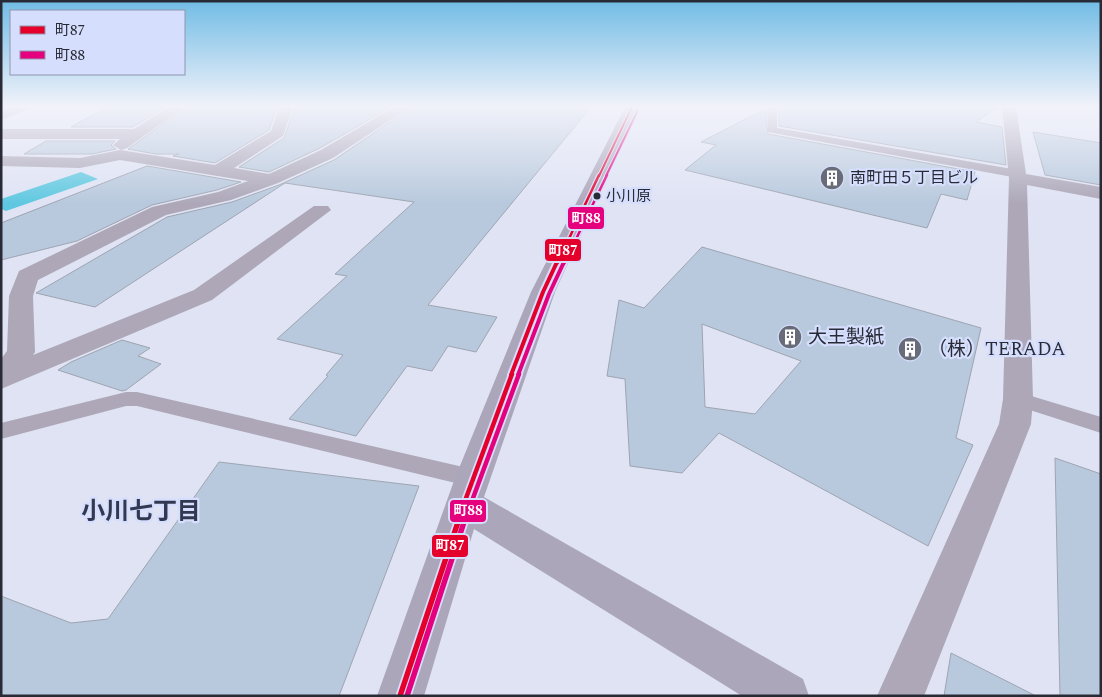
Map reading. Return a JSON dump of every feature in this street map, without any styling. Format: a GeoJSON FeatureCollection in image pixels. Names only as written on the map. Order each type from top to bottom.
{"type":"FeatureCollection","features":[{"type":"Feature","properties":{"kind":"main road"},"geometry":{"type":"LineString","coordinates":[[400,696],[468,491],[543,292],[616,140]]}},
{"type":"Feature","properties":{"kind":"main road"},"geometry":{"type":"LineString","coordinates":[[468,491],[786,696]]}},
{"type":"Feature","properties":{"kind":"street"},"geometry":{"type":"LineString","coordinates":[[99,159],[129,140]]}},
{"type":"Feature","properties":{"kind":"street"},"geometry":{"type":"LineString","coordinates":[[217,171],[270,140]]}},
{"type":"Feature","properties":{"kind":"street"},"geometry":{"type":"LineString","coordinates":[[3,378],[21,352],[21,296],[27,276],[74,251],[159,212],[224,196],[272,179],[327,154],[348,140]]}},
{"type":"Feature","properties":{"kind":"street"},"geometry":{"type":"LineString","coordinates":[[900,696],[1015,424],[1018,399],[1018,176],[1013,140]]}},
{"type":"Feature","properties":{"kind":"street"},"geometry":{"type":"LineString","coordinates":[[1,161],[80,163],[120,155],[272,179]]}},
{"type":"Feature","properties":{"kind":"street"},"geometry":{"type":"LineString","coordinates":[[1018,176],[1101,193]]}},
{"type":"Feature","properties":{"kind":"street"},"geometry":{"type":"LineString","coordinates":[[3,378],[203,295],[321,210]]}},
{"type":"Feature","properties":{"kind":"lane"},"geometry":{"type":"LineString","coordinates":[[823,140],[1018,176]]}},
{"type":"Feature","properties":{"kind":"lane"},"geometry":{"type":"LineString","coordinates":[[1,431],[126,399],[137,398],[468,491]]}},
{"type":"Feature","properties":{"kind":"lane"},"geometry":{"type":"LineString","coordinates":[[1018,399],[1101,425]]}},
{"type":"Feature","properties":{"kind":"water"},"geometry":{"type":"Polygon","coordinates":[[[81,172],[98,179],[6,211],[1,209],[1,199],[81,172]]]}},
{"type":"Feature","properties":{"kind":"building"},"geometry":{"type":"Polygon","coordinates":[[[141,140],[253,140],[215,163],[173,156],[179,154],[156,154],[128,149],[141,140]]]}},
{"type":"Feature","properties":{"kind":"building"},"geometry":{"type":"Polygon","coordinates":[[[282,140],[335,140],[269,172],[239,167],[282,140]]]}},
{"type":"Feature","properties":{"kind":"building"},"geometry":{"type":"Polygon","coordinates":[[[364,140],[564,140],[428,305],[497,317],[476,352],[448,346],[432,371],[407,366],[356,436],[289,419],[328,376],[326,375],[343,355],[277,339],[347,276],[335,274],[414,202],[285,183],[95,307],[36,293],[167,217],[232,202],[279,185],[334,160],[364,140]]]}},
{"type":"Feature","properties":{"kind":"building","name":"南町田５丁目ビル"},"geometry":{"type":"Polygon","coordinates":[[[706,140],[798,140],[975,172],[967,200],[941,194],[927,228],[685,170],[716,145],[701,142],[706,140]]]}},
{"type":"Feature","properties":{"kind":"building"},"geometry":{"type":"Polygon","coordinates":[[[858,140],[1003,140],[1006,165],[858,140]]]}},
{"type":"Feature","properties":{"kind":"building"},"geometry":{"type":"Polygon","coordinates":[[[1035,140],[1080,140],[1101,143],[1101,185],[1045,175],[1035,140]]]}},
{"type":"Feature","properties":{"kind":"building"},"geometry":{"type":"Polygon","coordinates":[[[46,141],[115,141],[111,145],[116,149],[92,154],[24,154],[46,141]]]}},
{"type":"Feature","properties":{"kind":"building"},"geometry":{"type":"Polygon","coordinates":[[[147,166],[241,182],[217,190],[152,205],[77,241],[1,260],[1,223],[147,166]]]}},
{"type":"Feature","properties":{"kind":"building"},"geometry":{"type":"Polygon","coordinates":[[[702,247],[981,328],[956,438],[973,445],[928,546],[719,433],[682,473],[630,466],[625,379],[607,376],[619,300],[644,308],[702,247]],[[702,324],[705,407],[755,414],[801,361],[702,324]]]}},
{"type":"Feature","properties":{"kind":"building"},"geometry":{"type":"Polygon","coordinates":[[[122,340],[150,348],[138,356],[161,364],[126,390],[122,391],[58,370],[71,362],[122,340]]]}},
{"type":"Feature","properties":{"kind":"building"},"geometry":{"type":"Polygon","coordinates":[[[1055,458],[1101,474],[1101,696],[1060,696],[1055,458]]]}},
{"type":"Feature","properties":{"kind":"building"},"geometry":{"type":"Polygon","coordinates":[[[219,462],[419,486],[339,696],[1,696],[1,596],[71,623],[108,619],[219,462]]]}},
{"type":"Feature","properties":{"kind":"building"},"geometry":{"type":"Polygon","coordinates":[[[951,653],[1036,696],[944,696],[951,653]]]}},
{"type":"Feature","properties":{"kind":"transit line","name":"町87"},"geometry":{"type":"LineString","coordinates":[[400,696],[472,478],[543,292],[616,140]]}},
{"type":"Feature","properties":{"kind":"transit line","name":"町88"},"geometry":{"type":"LineString","coordinates":[[407,696],[478,480],[549,294],[624,140]]}},
{"type":"Feature","properties":{"kind":"place","name":"南町田５丁目ビル"},"geometry":{"type":"Point","coordinates":[832,178]}},
{"type":"Feature","properties":{"kind":"place","name":"小川原"},"geometry":{"type":"Point","coordinates":[597,196]}},
{"type":"Feature","properties":{"kind":"place","name":"大王製紙"},"geometry":{"type":"Point","coordinates":[790,337]}},
{"type":"Feature","properties":{"kind":"place","name":"（株）TERADA"},"geometry":{"type":"Point","coordinates":[910,349]}},
{"type":"Feature","properties":{"kind":"district","name":"小川七丁目"},"geometry":{"type":"Point","coordinates":[141,512]}}]}
